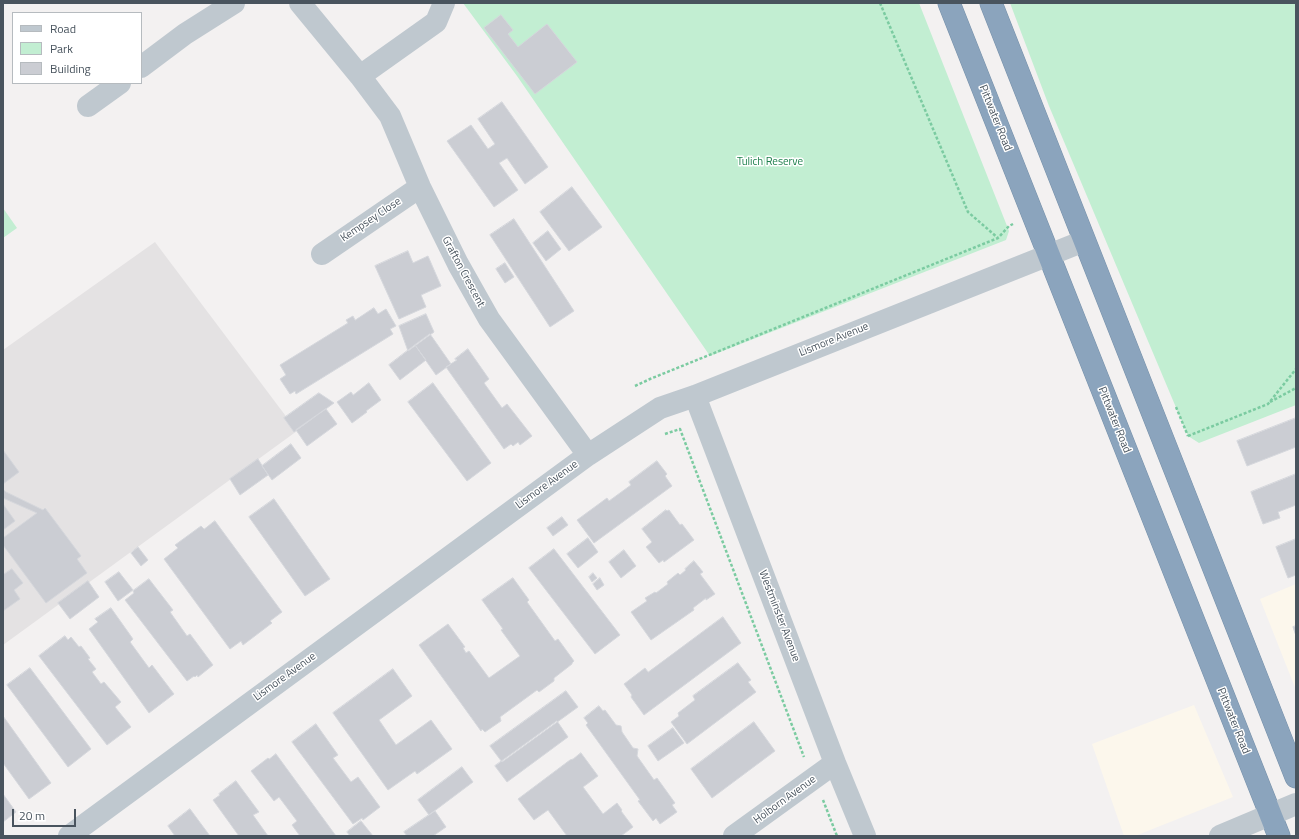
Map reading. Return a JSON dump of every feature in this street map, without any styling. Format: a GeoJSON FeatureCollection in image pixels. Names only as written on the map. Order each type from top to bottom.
{"type":"FeatureCollection","features":[{"type":"Feature","properties":{"kind":"highway","name":"Pittwater Road"},"geometry":{"type":"LineString","coordinates":[[949,3],[1271,815],[1278,836]]}},
{"type":"Feature","properties":{"kind":"highway"},"geometry":{"type":"LineString","coordinates":[[991,3],[1296,777]]}},
{"type":"Feature","properties":{"kind":"street"},"geometry":{"type":"LineString","coordinates":[[142,66],[185,34],[234,3]]}},
{"type":"Feature","properties":{"kind":"street","name":"Grafton Crescent"},"geometry":{"type":"LineString","coordinates":[[300,3],[360,76],[390,116],[420,187],[458,264],[489,319],[588,455]]}},
{"type":"Feature","properties":{"kind":"street"},"geometry":{"type":"LineString","coordinates":[[360,76],[436,22],[444,3]]}},
{"type":"Feature","properties":{"kind":"street"},"geometry":{"type":"LineString","coordinates":[[88,106],[119,84]]}},
{"type":"Feature","properties":{"kind":"street","name":"Kempsey Close"},"geometry":{"type":"LineString","coordinates":[[322,254],[420,187]]}},
{"type":"Feature","properties":{"kind":"street","name":"Lismore Avenue"},"geometry":{"type":"LineString","coordinates":[[69,836],[588,455],[660,408],[694,396],[1084,241]]}},
{"type":"Feature","properties":{"kind":"street","name":"Westminster Avenue"},"geometry":{"type":"LineString","coordinates":[[694,396],[835,763],[865,836]]}},
{"type":"Feature","properties":{"kind":"street","name":"Holborn Avenue"},"geometry":{"type":"LineString","coordinates":[[734,836],[835,763]]}},
{"type":"Feature","properties":{"kind":"street"},"geometry":{"type":"LineString","coordinates":[[1220,836],[1296,804]]}},
{"type":"Feature","properties":{"kind":"path"},"geometry":{"type":"LineString","coordinates":[[635,386],[998,238],[968,212],[880,3]]}},
{"type":"Feature","properties":{"kind":"path"},"geometry":{"type":"LineString","coordinates":[[1268,404],[1296,369]]}},
{"type":"Feature","properties":{"kind":"path"},"geometry":{"type":"LineString","coordinates":[[1165,442],[1188,436],[1268,404],[1296,388]]}},
{"type":"Feature","properties":{"kind":"path"},"geometry":{"type":"LineString","coordinates":[[665,434],[680,429],[804,757]]}},
{"type":"Feature","properties":{"kind":"path"},"geometry":{"type":"LineString","coordinates":[[823,800],[837,836]]}},
{"type":"Feature","properties":{"kind":"shaded area"},"geometry":{"type":"Polygon","coordinates":[[[155,242],[297,431],[3,645],[3,350],[155,242]]]}},
{"type":"Feature","properties":{"kind":"shaded area"},"geometry":{"type":"Polygon","coordinates":[[[1296,584],[1296,690],[1260,599],[1296,584]]]}},
{"type":"Feature","properties":{"kind":"shaded area"},"geometry":{"type":"Polygon","coordinates":[[[1194,705],[1233,797],[1135,836],[1124,836],[1092,744],[1194,705]]]}},
{"type":"Feature","properties":{"kind":"green space","name":"Tulich Reserve"},"geometry":{"type":"Polygon","coordinates":[[[463,3],[919,3],[1009,231],[1006,240],[710,356],[517,76],[463,3]]]}},
{"type":"Feature","properties":{"kind":"green space"},"geometry":{"type":"Polygon","coordinates":[[[1010,3],[1296,3],[1296,405],[1199,443],[1188,436],[1049,106],[1010,3]]]}},
{"type":"Feature","properties":{"kind":"green space"},"geometry":{"type":"Polygon","coordinates":[[[3,208],[17,228],[3,238],[3,208]]]}},
{"type":"Feature","properties":{"kind":"building"},"geometry":{"type":"Polygon","coordinates":[[[501,15],[513,30],[508,34],[518,47],[547,24],[577,62],[535,94],[484,28],[501,15]]]}},
{"type":"Feature","properties":{"kind":"building"},"geometry":{"type":"Polygon","coordinates":[[[502,102],[548,167],[525,184],[507,158],[499,163],[518,190],[494,207],[447,141],[471,125],[488,149],[495,144],[478,119],[502,102]]]}},
{"type":"Feature","properties":{"kind":"building"},"geometry":{"type":"Polygon","coordinates":[[[572,187],[602,227],[569,251],[540,212],[572,187]]]}},
{"type":"Feature","properties":{"kind":"building"},"geometry":{"type":"Polygon","coordinates":[[[514,219],[574,311],[550,327],[490,235],[514,219]]]}},
{"type":"Feature","properties":{"kind":"building"},"geometry":{"type":"Polygon","coordinates":[[[548,231],[561,249],[546,261],[533,243],[548,231]]]}},
{"type":"Feature","properties":{"kind":"building"},"geometry":{"type":"Polygon","coordinates":[[[408,251],[413,263],[428,256],[441,286],[421,295],[426,307],[399,319],[375,266],[408,251]]]}},
{"type":"Feature","properties":{"kind":"building"},"geometry":{"type":"Polygon","coordinates":[[[505,263],[514,277],[505,283],[496,269],[505,263]]]}},
{"type":"Feature","properties":{"kind":"building"},"geometry":{"type":"Polygon","coordinates":[[[374,308],[378,314],[386,309],[396,326],[390,329],[393,334],[296,394],[295,391],[290,394],[280,379],[286,375],[280,365],[348,323],[346,320],[353,316],[355,320],[374,308]]]}},
{"type":"Feature","properties":{"kind":"building"},"geometry":{"type":"Polygon","coordinates":[[[426,314],[434,332],[408,351],[399,326],[426,314]]]}},
{"type":"Feature","properties":{"kind":"building"},"geometry":{"type":"Polygon","coordinates":[[[430,334],[451,364],[436,375],[415,345],[430,334]]]}},
{"type":"Feature","properties":{"kind":"building"},"geometry":{"type":"Polygon","coordinates":[[[415,345],[426,360],[400,380],[389,365],[415,345]]]}},
{"type":"Feature","properties":{"kind":"building"},"geometry":{"type":"Polygon","coordinates":[[[468,349],[489,379],[484,383],[502,408],[507,404],[532,436],[520,445],[518,442],[513,446],[511,444],[504,449],[446,367],[457,360],[455,359],[468,349]]]}},
{"type":"Feature","properties":{"kind":"building"},"geometry":{"type":"Polygon","coordinates":[[[369,383],[381,400],[352,423],[337,402],[351,392],[353,395],[369,383]]]}},
{"type":"Feature","properties":{"kind":"building"},"geometry":{"type":"Polygon","coordinates":[[[433,383],[491,463],[467,481],[408,402],[433,383]]]}},
{"type":"Feature","properties":{"kind":"building"},"geometry":{"type":"Polygon","coordinates":[[[319,393],[334,403],[294,432],[284,418],[319,393]]]}},
{"type":"Feature","properties":{"kind":"building"},"geometry":{"type":"Polygon","coordinates":[[[326,409],[337,424],[307,446],[296,430],[326,409]]]}},
{"type":"Feature","properties":{"kind":"building"},"geometry":{"type":"Polygon","coordinates":[[[1296,418],[1296,447],[1247,466],[1237,441],[1296,418]]]}},
{"type":"Feature","properties":{"kind":"building"},"geometry":{"type":"Polygon","coordinates":[[[291,444],[301,458],[272,480],[262,466],[291,444]]]}},
{"type":"Feature","properties":{"kind":"building"},"geometry":{"type":"Polygon","coordinates":[[[3,450],[19,472],[3,484],[3,450]]]}},
{"type":"Feature","properties":{"kind":"building"},"geometry":{"type":"Polygon","coordinates":[[[258,459],[268,475],[240,495],[230,479],[258,459]]]}},
{"type":"Feature","properties":{"kind":"building"},"geometry":{"type":"Polygon","coordinates":[[[657,461],[667,474],[665,476],[672,486],[594,543],[577,520],[607,498],[609,501],[631,485],[629,482],[657,461]]]}},
{"type":"Feature","properties":{"kind":"building"},"geometry":{"type":"Polygon","coordinates":[[[1296,474],[1296,505],[1278,512],[1280,518],[1263,524],[1251,492],[1296,474]]]}},
{"type":"Feature","properties":{"kind":"building"},"geometry":{"type":"Polygon","coordinates":[[[3,489],[6,492],[43,510],[45,508],[81,556],[77,559],[87,573],[46,603],[3,545],[3,538],[37,513],[3,498],[3,489]]]}},
{"type":"Feature","properties":{"kind":"building"},"geometry":{"type":"Polygon","coordinates":[[[274,499],[330,579],[305,596],[249,517],[274,499]]]}},
{"type":"Feature","properties":{"kind":"building"},"geometry":{"type":"Polygon","coordinates":[[[3,504],[15,521],[3,530],[3,504]]]}},
{"type":"Feature","properties":{"kind":"building"},"geometry":{"type":"Polygon","coordinates":[[[666,510],[669,510],[694,540],[664,562],[663,560],[659,563],[646,547],[652,542],[642,529],[666,510]]]}},
{"type":"Feature","properties":{"kind":"building"},"geometry":{"type":"Polygon","coordinates":[[[562,517],[568,525],[553,536],[547,528],[562,517]]]}},
{"type":"Feature","properties":{"kind":"building"},"geometry":{"type":"Polygon","coordinates":[[[215,521],[282,612],[270,621],[272,623],[243,645],[241,641],[230,649],[164,559],[178,548],[175,545],[201,526],[204,529],[215,521]]]}},
{"type":"Feature","properties":{"kind":"building"},"geometry":{"type":"Polygon","coordinates":[[[588,538],[598,552],[578,568],[567,554],[588,538]]]}},
{"type":"Feature","properties":{"kind":"building"},"geometry":{"type":"Polygon","coordinates":[[[1296,539],[1296,575],[1288,578],[1276,547],[1296,539]]]}},
{"type":"Feature","properties":{"kind":"building"},"geometry":{"type":"Polygon","coordinates":[[[138,547],[148,560],[141,566],[131,553],[138,547]]]}},
{"type":"Feature","properties":{"kind":"building"},"geometry":{"type":"Polygon","coordinates":[[[554,549],[620,635],[595,654],[529,568],[554,549]]]}},
{"type":"Feature","properties":{"kind":"building"},"geometry":{"type":"Polygon","coordinates":[[[624,550],[636,566],[621,578],[609,562],[624,550]]]}},
{"type":"Feature","properties":{"kind":"building"},"geometry":{"type":"Polygon","coordinates":[[[694,561],[703,572],[700,574],[715,594],[706,600],[706,598],[693,608],[694,610],[651,640],[631,612],[647,601],[645,598],[655,592],[656,593],[668,584],[667,582],[678,573],[680,575],[694,561]]]}},
{"type":"Feature","properties":{"kind":"building"},"geometry":{"type":"Polygon","coordinates":[[[12,569],[23,583],[14,590],[20,599],[3,611],[3,575],[12,569]]]}},
{"type":"Feature","properties":{"kind":"building"},"geometry":{"type":"Polygon","coordinates":[[[119,572],[133,590],[118,601],[105,582],[119,572]]]}},
{"type":"Feature","properties":{"kind":"building"},"geometry":{"type":"Polygon","coordinates":[[[593,573],[597,578],[592,582],[589,577],[593,573]]]}},
{"type":"Feature","properties":{"kind":"building"},"geometry":{"type":"Polygon","coordinates":[[[513,578],[529,600],[527,602],[555,641],[558,639],[574,661],[554,678],[554,681],[539,692],[537,690],[500,717],[501,721],[485,732],[482,729],[481,731],[419,645],[448,624],[465,647],[463,648],[466,653],[469,651],[489,678],[520,656],[482,600],[513,578]]]}},
{"type":"Feature","properties":{"kind":"building"},"geometry":{"type":"Polygon","coordinates":[[[600,578],[604,585],[597,590],[593,584],[600,578]]]}},
{"type":"Feature","properties":{"kind":"building"},"geometry":{"type":"Polygon","coordinates":[[[149,579],[173,610],[170,612],[187,636],[190,634],[213,665],[198,677],[197,675],[195,677],[194,676],[187,681],[125,600],[134,593],[133,591],[149,579]]]}},
{"type":"Feature","properties":{"kind":"building"},"geometry":{"type":"Polygon","coordinates":[[[88,581],[99,597],[70,619],[58,603],[88,581]]]}},
{"type":"Feature","properties":{"kind":"building"},"geometry":{"type":"Polygon","coordinates":[[[111,608],[133,639],[130,642],[149,668],[152,665],[174,694],[149,713],[89,629],[98,622],[95,619],[111,608]]]}},
{"type":"Feature","properties":{"kind":"building"},"geometry":{"type":"Polygon","coordinates":[[[723,617],[741,643],[644,715],[624,684],[645,668],[648,672],[723,617]]]}},
{"type":"Feature","properties":{"kind":"building"},"geometry":{"type":"Polygon","coordinates":[[[1296,626],[1296,636],[1293,627],[1296,626]]]}},
{"type":"Feature","properties":{"kind":"building"},"geometry":{"type":"Polygon","coordinates":[[[65,636],[68,640],[71,637],[79,647],[81,646],[90,658],[88,659],[96,669],[92,672],[101,684],[104,682],[121,702],[115,707],[131,727],[107,745],[39,656],[65,636]]]}},
{"type":"Feature","properties":{"kind":"building"},"geometry":{"type":"Polygon","coordinates":[[[738,663],[751,680],[748,682],[756,692],[687,744],[671,722],[679,716],[678,713],[695,700],[693,696],[738,663]]]}},
{"type":"Feature","properties":{"kind":"building"},"geometry":{"type":"Polygon","coordinates":[[[30,668],[91,749],[68,767],[7,685],[30,668]]]}},
{"type":"Feature","properties":{"kind":"building"},"geometry":{"type":"Polygon","coordinates":[[[393,669],[412,696],[379,720],[396,745],[431,720],[452,749],[417,774],[415,771],[388,790],[333,713],[393,669]]]}},
{"type":"Feature","properties":{"kind":"building"},"geometry":{"type":"Polygon","coordinates":[[[566,691],[578,707],[502,762],[490,746],[566,691]]]}},
{"type":"Feature","properties":{"kind":"building"},"geometry":{"type":"Polygon","coordinates":[[[599,706],[603,711],[605,710],[616,725],[621,726],[622,732],[633,748],[638,749],[637,756],[654,780],[657,778],[675,803],[672,805],[677,812],[660,824],[656,818],[653,821],[638,801],[640,800],[586,725],[588,723],[584,718],[599,706]]]}},
{"type":"Feature","properties":{"kind":"building"},"geometry":{"type":"Polygon","coordinates":[[[3,716],[51,783],[29,799],[3,763],[3,716]]]}},
{"type":"Feature","properties":{"kind":"building"},"geometry":{"type":"Polygon","coordinates":[[[557,721],[568,737],[507,782],[495,766],[557,721]]]}},
{"type":"Feature","properties":{"kind":"building"},"geometry":{"type":"Polygon","coordinates":[[[754,722],[775,751],[712,798],[691,769],[754,722]]]}},
{"type":"Feature","properties":{"kind":"building"},"geometry":{"type":"Polygon","coordinates":[[[316,724],[338,755],[333,758],[351,782],[358,777],[380,807],[363,820],[362,818],[353,824],[292,742],[316,724]]]}},
{"type":"Feature","properties":{"kind":"building"},"geometry":{"type":"Polygon","coordinates":[[[673,728],[684,743],[658,761],[648,746],[673,728]]]}},
{"type":"Feature","properties":{"kind":"building"},"geometry":{"type":"Polygon","coordinates":[[[581,753],[598,776],[583,787],[603,814],[617,803],[633,827],[621,836],[567,836],[548,810],[534,820],[518,799],[581,753]]]}},
{"type":"Feature","properties":{"kind":"building"},"geometry":{"type":"Polygon","coordinates":[[[276,754],[336,836],[300,836],[292,825],[297,821],[279,797],[274,801],[251,771],[276,754]]]}},
{"type":"Feature","properties":{"kind":"building"},"geometry":{"type":"Polygon","coordinates":[[[462,767],[473,782],[429,815],[418,800],[462,767]]]}},
{"type":"Feature","properties":{"kind":"building"},"geometry":{"type":"Polygon","coordinates":[[[236,781],[259,812],[253,815],[268,836],[239,836],[213,800],[236,781]]]}},
{"type":"Feature","properties":{"kind":"building"},"geometry":{"type":"Polygon","coordinates":[[[3,794],[16,812],[3,822],[3,794]]]}},
{"type":"Feature","properties":{"kind":"building"},"geometry":{"type":"Polygon","coordinates":[[[190,809],[210,836],[175,836],[168,826],[190,809]]]}},
{"type":"Feature","properties":{"kind":"building"},"geometry":{"type":"Polygon","coordinates":[[[435,811],[446,827],[433,836],[407,836],[404,832],[435,811]]]}},
{"type":"Feature","properties":{"kind":"building"},"geometry":{"type":"Polygon","coordinates":[[[361,821],[373,836],[350,836],[347,832],[361,821]]]}}]}
